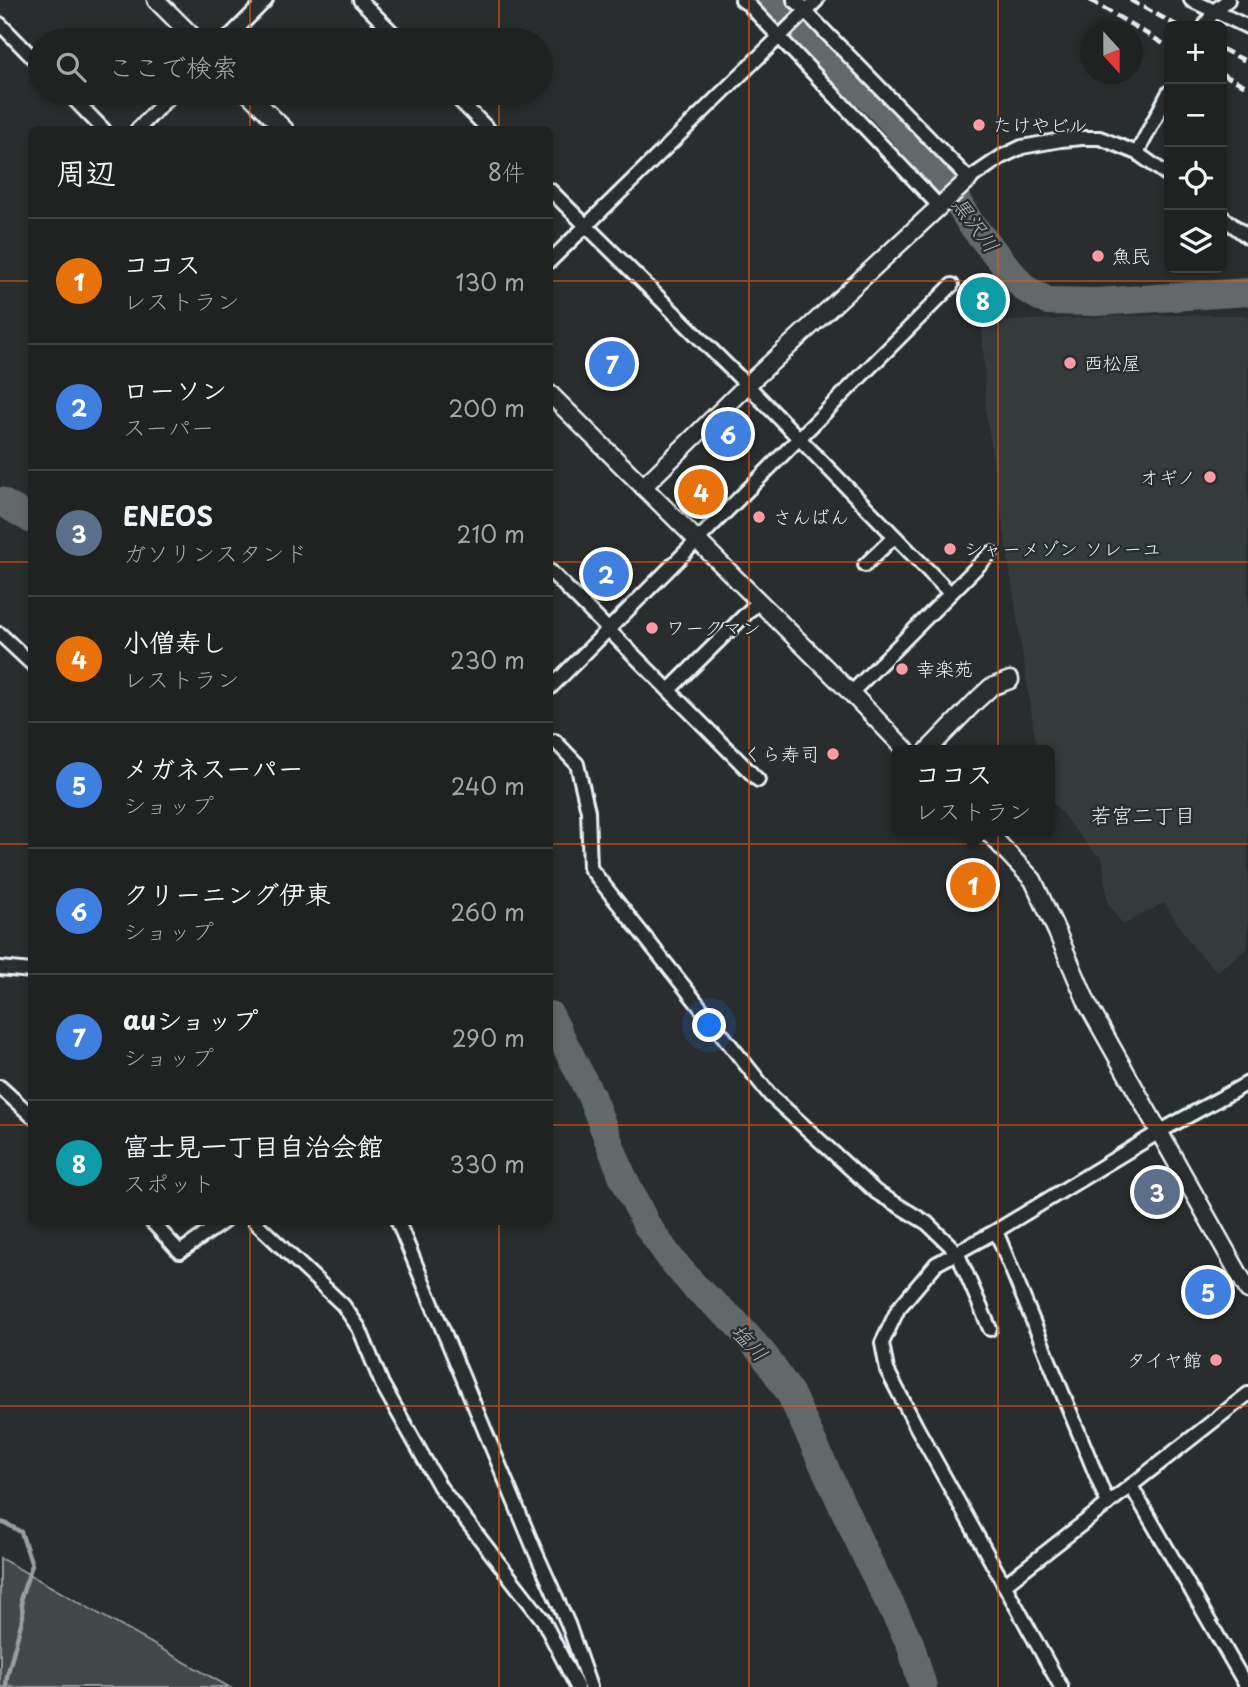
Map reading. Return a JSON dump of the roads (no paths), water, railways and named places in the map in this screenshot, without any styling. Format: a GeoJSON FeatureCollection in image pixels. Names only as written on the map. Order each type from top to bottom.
{"type":"FeatureCollection","features":[{"type":"Feature","properties":{"kind":"street"},"geometry":{"type":"LineString","coordinates":[[156,0],[184,28]]}},
{"type":"Feature","properties":{"kind":"street"},"geometry":{"type":"LineString","coordinates":[[238,28],[266,0]]}},
{"type":"Feature","properties":{"kind":"street"},"geometry":{"type":"LineString","coordinates":[[360,0],[388,28]]}},
{"type":"Feature","properties":{"kind":"street"},"geometry":{"type":"LineString","coordinates":[[742,0],[939,206]]}},
{"type":"Feature","properties":{"kind":"street"},"geometry":{"type":"LineString","coordinates":[[794,0],[969,179]]}},
{"type":"Feature","properties":{"kind":"street"},"geometry":{"type":"LineString","coordinates":[[553,258],[817,0]]}},
{"type":"Feature","properties":{"kind":"street"},"geometry":{"type":"LineString","coordinates":[[1191,0],[1212,5],[1248,27]]}},
{"type":"Feature","properties":{"kind":"street"},"geometry":{"type":"LineString","coordinates":[[1212,5],[1228,0]]}},
{"type":"Feature","properties":{"kind":"street"},"geometry":{"type":"LineString","coordinates":[[0,24],[28,53]]}},
{"type":"Feature","properties":{"kind":"street"},"geometry":{"type":"LineString","coordinates":[[1137,153],[1164,102]]}},
{"type":"Feature","properties":{"kind":"street"},"geometry":{"type":"LineString","coordinates":[[80,105],[100,126]]}},
{"type":"Feature","properties":{"kind":"street"},"geometry":{"type":"LineString","coordinates":[[140,126],[161,105]]}},
{"type":"Feature","properties":{"kind":"street"},"geometry":{"type":"LineString","coordinates":[[260,105],[281,126]]}},
{"type":"Feature","properties":{"kind":"street"},"geometry":{"type":"LineString","coordinates":[[464,105],[485,126]]}},
{"type":"Feature","properties":{"kind":"street"},"geometry":{"type":"LineString","coordinates":[[643,487],[747,385],[939,206],[969,179],[1001,157],[1022,147],[1061,140],[1100,138],[1137,153],[1164,173]]}},
{"type":"Feature","properties":{"kind":"street"},"geometry":{"type":"LineString","coordinates":[[553,193],[747,385],[950,593]]}},
{"type":"Feature","properties":{"kind":"street"},"geometry":{"type":"LineString","coordinates":[[1227,221],[1248,237]]}},
{"type":"Feature","properties":{"kind":"street"},"geometry":{"type":"LineString","coordinates":[[553,685],[952,285]]}},
{"type":"Feature","properties":{"kind":"street"},"geometry":{"type":"LineString","coordinates":[[553,397],[901,745]]}},
{"type":"Feature","properties":{"kind":"street"},"geometry":{"type":"LineString","coordinates":[[864,565],[894,537]]}},
{"type":"Feature","properties":{"kind":"street"},"geometry":{"type":"LineString","coordinates":[[851,693],[990,553]]}},
{"type":"Feature","properties":{"kind":"street"},"geometry":{"type":"LineString","coordinates":[[553,574],[758,780]]}},
{"type":"Feature","properties":{"kind":"street"},"geometry":{"type":"LineString","coordinates":[[669,691],[758,602]]}},
{"type":"Feature","properties":{"kind":"street"},"geometry":{"type":"LineString","coordinates":[[0,634],[28,660]]}},
{"type":"Feature","properties":{"kind":"street"},"geometry":{"type":"LineString","coordinates":[[933,745],[991,687],[1010,680]]}},
{"type":"Feature","properties":{"kind":"street"},"geometry":{"type":"LineString","coordinates":[[555,741],[577,764],[588,811],[590,867],[770,1094],[876,1192],[927,1223],[957,1252],[990,1329]]}},
{"type":"Feature","properties":{"kind":"street"},"geometry":{"type":"LineString","coordinates":[[992,836],[1033,880],[1088,1006],[1248,1290]]}},
{"type":"Feature","properties":{"kind":"street"},"geometry":{"type":"LineString","coordinates":[[0,968],[28,971]]}},
{"type":"Feature","properties":{"kind":"street"},"geometry":{"type":"LineString","coordinates":[[1061,1687],[887,1370],[883,1343],[898,1309],[936,1264],[996,1231],[1158,1132],[1248,1083]]}},
{"type":"Feature","properties":{"kind":"street"},"geometry":{"type":"LineString","coordinates":[[0,1087],[28,1112]]}},
{"type":"Feature","properties":{"kind":"street"},"geometry":{"type":"LineString","coordinates":[[155,1225],[180,1252],[219,1225]]}},
{"type":"Feature","properties":{"kind":"street"},"geometry":{"type":"LineString","coordinates":[[258,1225],[353,1317],[382,1384],[421,1456],[440,1487],[543,1620],[577,1687]]}},
{"type":"Feature","properties":{"kind":"street"},"geometry":{"type":"LineString","coordinates":[[399,1225],[568,1625],[590,1687]]}},
{"type":"Feature","properties":{"kind":"street"},"geometry":{"type":"LineString","coordinates":[[996,1231],[1108,1504]]}},
{"type":"Feature","properties":{"kind":"street"},"geometry":{"type":"LineString","coordinates":[[1004,1585],[1248,1394]]}},
{"type":"Feature","properties":{"kind":"street"},"geometry":{"type":"LineString","coordinates":[[1131,1486],[1247,1687]]}},
{"type":"Feature","properties":{"kind":"waterway","name":"黒沢川"},"geometry":{"type":"LineString","coordinates":[[769,0],[882,110],[940,174],[971,224],[1024,288],[1047,301],[1097,302],[1248,292]]}},
{"type":"Feature","properties":{"kind":"waterway","name":"塩川"},"geometry":{"type":"LineString","coordinates":[[0,501],[28,518]]}},
{"type":"Feature","properties":{"kind":"waterway","name":"塩川"},"geometry":{"type":"LineString","coordinates":[[553,1021],[591,1096],[622,1175],[646,1224],[695,1287],[735,1322],[764,1355],[790,1393],[871,1567],[910,1643],[923,1687]]}},
{"type":"Feature","properties":{"kind":"waterway"},"geometry":{"type":"LineString","coordinates":[[0,1522],[21,1532],[32,1565],[21,1597],[23,1616],[6,1687]]}},
{"type":"Feature","properties":{"kind":"railway"},"geometry":{"type":"LineString","coordinates":[[1090,0],[1164,44]]}},
{"type":"Feature","properties":{"kind":"railway"},"geometry":{"type":"LineString","coordinates":[[1130,0],[1169,21]]}},
{"type":"Feature","properties":{"kind":"railway"},"geometry":{"type":"LineString","coordinates":[[1227,52],[1248,62]]}},
{"type":"Feature","properties":{"kind":"railway"},"geometry":{"type":"LineString","coordinates":[[1227,76],[1248,87]]}},
{"type":"Feature","properties":{"kind":"place","name":"たけやビル"},"geometry":{"type":"Point","coordinates":[979,125]}},
{"type":"Feature","properties":{"kind":"place","name":"魚民"},"geometry":{"type":"Point","coordinates":[1098,256]}},
{"type":"Feature","properties":{"kind":"place","name":"富士見一丁目自治会館"},"geometry":{"type":"Point","coordinates":[983,300]}},
{"type":"Feature","properties":{"kind":"place","name":"西松屋"},"geometry":{"type":"Point","coordinates":[1070,363]}},
{"type":"Feature","properties":{"kind":"place","name":"auショップ"},"geometry":{"type":"Point","coordinates":[612,364]}},
{"type":"Feature","properties":{"kind":"place","name":"クリーニング伊東"},"geometry":{"type":"Point","coordinates":[728,434]}},
{"type":"Feature","properties":{"kind":"place","name":"オギノ"},"geometry":{"type":"Point","coordinates":[1210,477]}},
{"type":"Feature","properties":{"kind":"place","name":"小僧寿し"},"geometry":{"type":"Point","coordinates":[701,492]}},
{"type":"Feature","properties":{"kind":"place","name":"さんばん"},"geometry":{"type":"Point","coordinates":[759,517]}},
{"type":"Feature","properties":{"kind":"place","name":"シャーメゾン ソレーユ"},"geometry":{"type":"Point","coordinates":[950,549]}},
{"type":"Feature","properties":{"kind":"place","name":"ローソン"},"geometry":{"type":"Point","coordinates":[606,574]}},
{"type":"Feature","properties":{"kind":"place","name":"ワークマン"},"geometry":{"type":"Point","coordinates":[652,628]}},
{"type":"Feature","properties":{"kind":"place","name":"幸楽苑"},"geometry":{"type":"Point","coordinates":[902,669]}},
{"type":"Feature","properties":{"kind":"place","name":"くら寿司"},"geometry":{"type":"Point","coordinates":[833,754]}},
{"type":"Feature","properties":{"kind":"place","name":"ココス"},"geometry":{"type":"Point","coordinates":[973,885]}},
{"type":"Feature","properties":{"kind":"place","name":"ENEOS"},"geometry":{"type":"Point","coordinates":[1157,1192]}},
{"type":"Feature","properties":{"kind":"place","name":"メガネスーパー"},"geometry":{"type":"Point","coordinates":[1208,1292]}},
{"type":"Feature","properties":{"kind":"place","name":"タイヤ館"},"geometry":{"type":"Point","coordinates":[1216,1360]}},
{"type":"Feature","properties":{"kind":"district","name":"若宮二丁目"},"geometry":{"type":"Point","coordinates":[1143,816]}}]}
